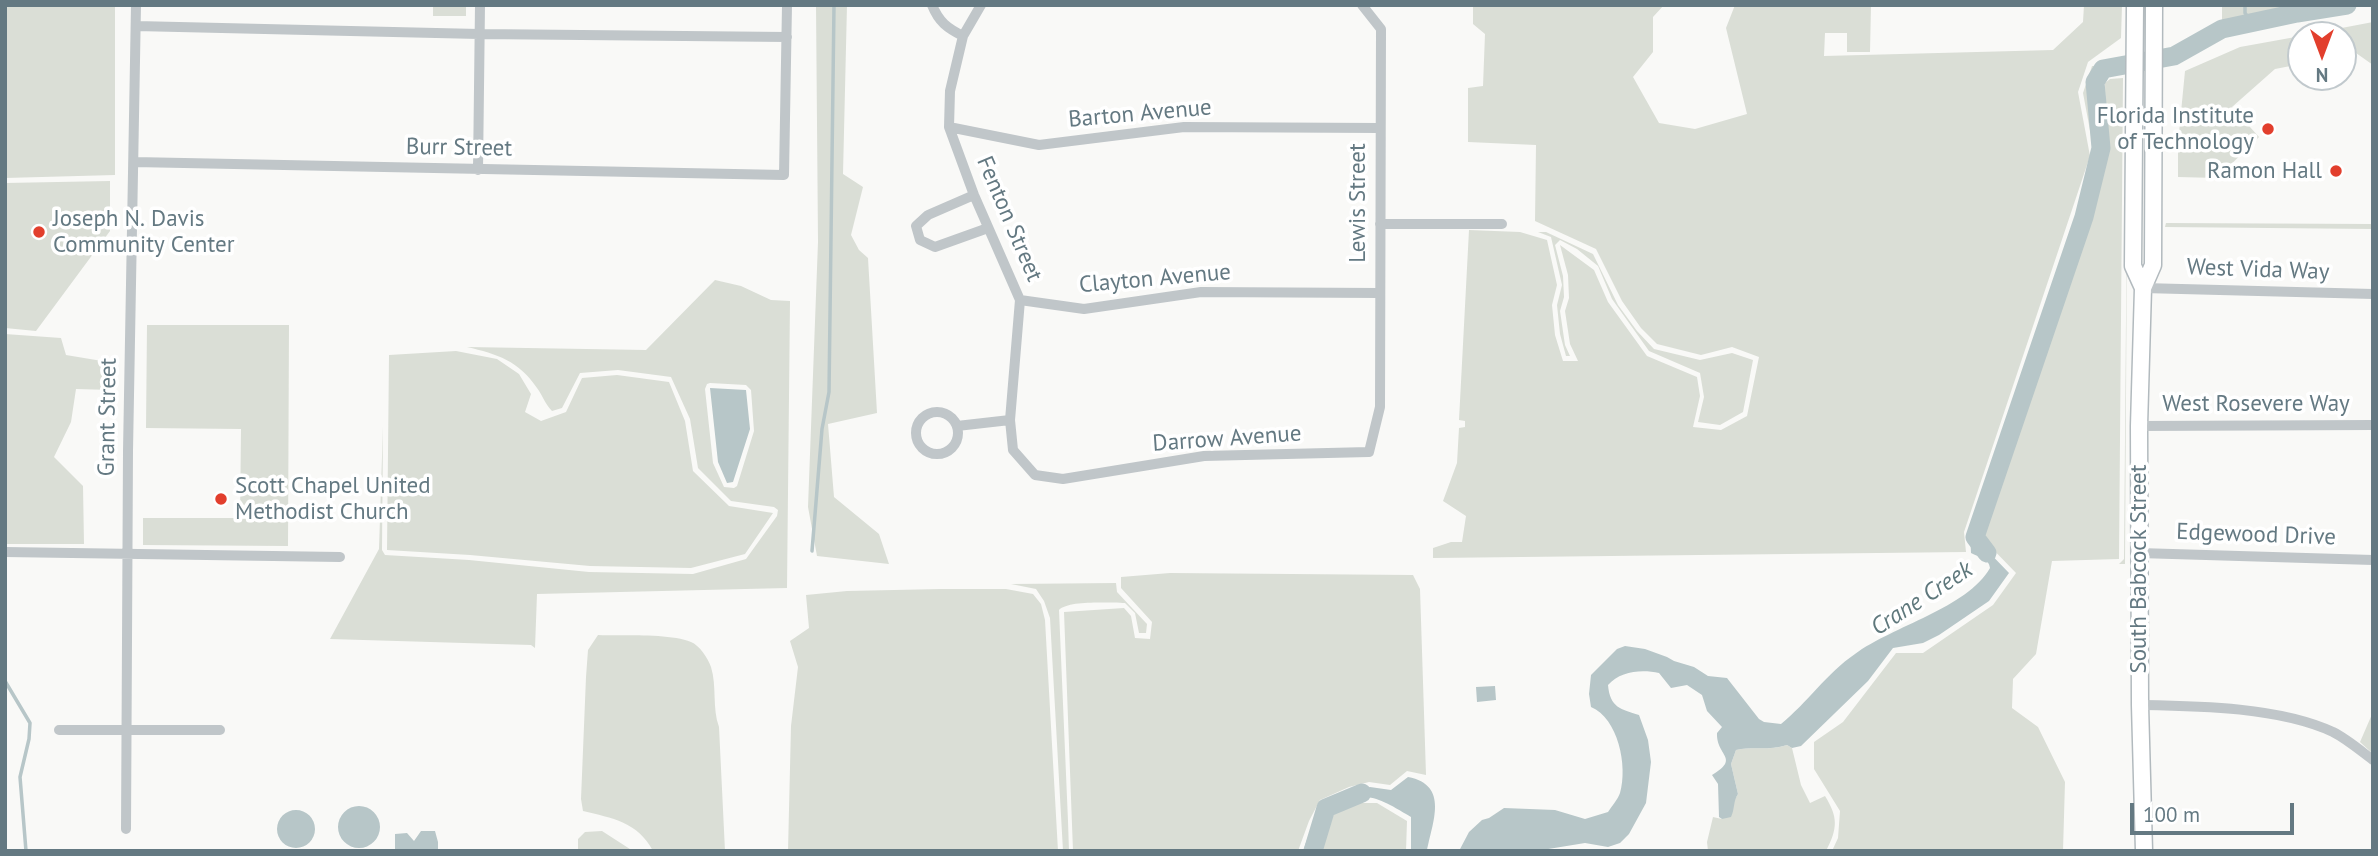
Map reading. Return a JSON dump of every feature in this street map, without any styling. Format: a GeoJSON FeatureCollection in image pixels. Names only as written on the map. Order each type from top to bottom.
{"type":"FeatureCollection","features":[{"type":"Feature","properties":{"kind":"main road","name":"South Babcock Street"},"geometry":{"type":"LineString","coordinates":[[2135,5],[2133,266],[2143,288]]}},
{"type":"Feature","properties":{"kind":"main road","name":"South Babcock Street"},"geometry":{"type":"LineString","coordinates":[[2144,851],[2138,426],[2143,288],[2153,265],[2154,5]]}},
{"type":"Feature","properties":{"kind":"street","name":"Grant Street"},"geometry":{"type":"LineString","coordinates":[[126,829],[127,553],[136,5]]}},
{"type":"Feature","properties":{"kind":"street"},"geometry":{"type":"LineString","coordinates":[[478,170],[480,5]]}},
{"type":"Feature","properties":{"kind":"street"},"geometry":{"type":"LineString","coordinates":[[136,26],[479,34],[787,37],[787,5]]}},
{"type":"Feature","properties":{"kind":"street"},"geometry":{"type":"LineString","coordinates":[[932,5],[938,19],[948,29],[963,36]]}},
{"type":"Feature","properties":{"kind":"street","name":"Lewis Street"},"geometry":{"type":"LineString","coordinates":[[1363,5],[1381,29],[1380,407]]}},
{"type":"Feature","properties":{"kind":"street","name":"Fenton Street"},"geometry":{"type":"LineString","coordinates":[[979,8],[963,36],[950,91],[949,127],[974,195],[1020,300],[1010,419],[1013,450]]}},
{"type":"Feature","properties":{"kind":"street","name":"Burr Street"},"geometry":{"type":"LineString","coordinates":[[134,162],[784,176],[787,37]]}},
{"type":"Feature","properties":{"kind":"street","name":"Barton Avenue"},"geometry":{"type":"LineString","coordinates":[[949,127],[1039,145],[1184,127],[1379,128]]}},
{"type":"Feature","properties":{"kind":"street"},"geometry":{"type":"LineString","coordinates":[[974,195],[928,215],[916,226],[920,240],[935,247],[988,228]]}},
{"type":"Feature","properties":{"kind":"street"},"geometry":{"type":"LineString","coordinates":[[1380,223],[1502,224]]}},
{"type":"Feature","properties":{"kind":"street","name":"West Vida Way"},"geometry":{"type":"LineString","coordinates":[[2143,288],[2373,294]]}},
{"type":"Feature","properties":{"kind":"street","name":"Clayton Avenue"},"geometry":{"type":"LineString","coordinates":[[1020,300],[1084,309],[1201,292],[1379,293]]}},
{"type":"Feature","properties":{"kind":"street","name":"Darrow Avenue"},"geometry":{"type":"LineString","coordinates":[[1013,450],[1035,475],[1063,479],[1204,456],[1372,456],[1380,407]]}},
{"type":"Feature","properties":{"kind":"street"},"geometry":{"type":"LineString","coordinates":[[942,412],[957,426],[959,433],[954,446],[943,454],[937,455],[924,450],[916,439],[917,424],[927,414],[942,412]]}},
{"type":"Feature","properties":{"kind":"street"},"geometry":{"type":"LineString","coordinates":[[957,426],[1010,419]]}},
{"type":"Feature","properties":{"kind":"street","name":"West Rosevere Way"},"geometry":{"type":"LineString","coordinates":[[2138,426],[2373,425]]}},
{"type":"Feature","properties":{"kind":"street"},"geometry":{"type":"LineString","coordinates":[[5,552],[340,557]]}},
{"type":"Feature","properties":{"kind":"street","name":"Edgewood Drive"},"geometry":{"type":"LineString","coordinates":[[2138,553],[2373,560]]}},
{"type":"Feature","properties":{"kind":"street"},"geometry":{"type":"LineString","coordinates":[[2140,705],[2200,706],[2284,717],[2333,732],[2373,760]]}},
{"type":"Feature","properties":{"kind":"street"},"geometry":{"type":"LineString","coordinates":[[59,730],[220,730]]}},
{"type":"Feature","properties":{"kind":"shaded area"},"geometry":{"type":"Polygon","coordinates":[[[5,5],[115,5],[115,175],[5,178],[5,5]]]}},
{"type":"Feature","properties":{"kind":"shaded area"},"geometry":{"type":"Polygon","coordinates":[[[433,5],[466,5],[466,16],[433,16],[433,5]]]}},
{"type":"Feature","properties":{"kind":"shaded area"},"geometry":{"type":"Polygon","coordinates":[[[816,5],[847,5],[843,174],[863,187],[851,235],[859,250],[868,258],[877,413],[828,424],[834,497],[879,534],[889,564],[817,556],[808,507],[818,242],[816,5]]]}},
{"type":"Feature","properties":{"kind":"shaded area"},"geometry":{"type":"Polygon","coordinates":[[[1473,5],[1664,5],[1653,17],[1653,52],[1633,77],[1659,123],[1695,129],[1747,114],[1726,28],[1735,5],[1871,5],[1870,52],[1847,52],[1847,33],[1825,33],[1824,56],[2053,50],[2083,22],[2084,5],[2122,5],[2121,38],[2088,62],[2078,92],[2090,156],[1964,532],[1966,552],[1433,558],[1433,548],[1451,542],[1462,542],[1466,516],[1443,501],[1457,463],[1459,428],[1465,427],[1465,421],[1459,420],[1469,230],[1520,232],[1547,240],[1557,285],[1552,305],[1555,335],[1563,361],[1578,361],[1570,344],[1565,311],[1569,298],[1568,275],[1560,245],[1594,270],[1608,302],[1647,356],[1697,377],[1700,396],[1693,427],[1721,430],[1747,416],[1759,357],[1732,347],[1701,355],[1657,344],[1641,328],[1622,301],[1596,249],[1535,221],[1536,145],[1468,142],[1468,88],[1483,86],[1485,34],[1473,24],[1473,5]]]}},
{"type":"Feature","properties":{"kind":"shaded area"},"geometry":{"type":"Polygon","coordinates":[[[2222,5],[2347,5],[2222,29],[2222,5]]]}},
{"type":"Feature","properties":{"kind":"shaded area"},"geometry":{"type":"Polygon","coordinates":[[[2373,22],[2373,65],[2357,54],[2357,25],[2373,22]]]}},
{"type":"Feature","properties":{"kind":"shaded area"},"geometry":{"type":"Polygon","coordinates":[[[2287,39],[2287,67],[2275,69],[2232,107],[2259,137],[2217,178],[2178,177],[2178,143],[2185,71],[2240,47],[2287,39]]]}},
{"type":"Feature","properties":{"kind":"shaded area"},"geometry":{"type":"Polygon","coordinates":[[[2092,66],[2128,66],[2128,78],[2124,73],[2109,74],[2101,82],[2101,150],[2083,226],[1978,532],[1970,531],[2095,157],[2083,93],[2092,66]]]}},
{"type":"Feature","properties":{"kind":"shaded area"},"geometry":{"type":"Polygon","coordinates":[[[2123,78],[2119,559],[2052,561],[2036,654],[2013,679],[2012,708],[2038,727],[2065,782],[2063,851],[1832,851],[1838,838],[1840,811],[1814,769],[1814,742],[1843,722],[1896,653],[1923,653],[1993,605],[2016,573],[1983,539],[1983,531],[2087,228],[2102,159],[2106,152],[2105,83],[2110,79],[2123,78]]]}},
{"type":"Feature","properties":{"kind":"shaded area"},"geometry":{"type":"Polygon","coordinates":[[[2128,110],[2125,564],[2119,564],[2124,559],[2128,110]]]}},
{"type":"Feature","properties":{"kind":"shaded area"},"geometry":{"type":"Polygon","coordinates":[[[110,181],[110,231],[36,331],[5,328],[5,183],[110,181]]]}},
{"type":"Feature","properties":{"kind":"shaded area"},"geometry":{"type":"Polygon","coordinates":[[[2166,223],[2373,224],[2373,229],[2165,227],[2166,223]]]}},
{"type":"Feature","properties":{"kind":"shaded area"},"geometry":{"type":"Polygon","coordinates":[[[1538,232],[1546,232],[1593,254],[1618,305],[1654,349],[1700,360],[1732,353],[1753,360],[1743,412],[1720,425],[1698,422],[1704,397],[1700,373],[1649,351],[1612,299],[1598,266],[1577,249],[1560,240],[1555,245],[1563,276],[1564,297],[1560,311],[1565,345],[1570,356],[1566,356],[1557,305],[1562,285],[1551,237],[1538,232]]]}},
{"type":"Feature","properties":{"kind":"shaded area"},"geometry":{"type":"Polygon","coordinates":[[[715,280],[741,286],[771,300],[790,301],[787,588],[537,594],[535,648],[531,645],[330,639],[379,549],[383,426],[382,550],[385,555],[589,572],[693,574],[746,559],[777,516],[778,510],[774,507],[731,501],[698,468],[690,419],[671,377],[618,370],[580,373],[562,408],[552,411],[523,371],[498,356],[467,347],[646,350],[715,280]],[[710,383],[705,389],[713,463],[724,487],[737,486],[754,431],[751,390],[746,385],[710,383]]]}},
{"type":"Feature","properties":{"kind":"shaded area"},"geometry":{"type":"Polygon","coordinates":[[[147,325],[289,325],[288,546],[143,545],[143,518],[240,518],[241,429],[146,428],[147,325]]]}},
{"type":"Feature","properties":{"kind":"shaded area"},"geometry":{"type":"Polygon","coordinates":[[[5,334],[61,338],[66,355],[114,363],[111,390],[76,389],[71,422],[54,457],[83,486],[84,544],[5,544],[5,334]]]}},
{"type":"Feature","properties":{"kind":"shaded area"},"geometry":{"type":"Polygon","coordinates":[[[456,351],[497,359],[519,374],[531,394],[525,412],[541,421],[566,412],[582,378],[617,375],[669,382],[685,421],[693,471],[729,506],[773,513],[745,554],[691,568],[590,566],[387,550],[389,355],[456,351]]]}},
{"type":"Feature","properties":{"kind":"shaded area"},"geometry":{"type":"Polygon","coordinates":[[[710,388],[746,390],[750,429],[733,482],[727,483],[718,462],[710,388]]]}},
{"type":"Feature","properties":{"kind":"shaded area"},"geometry":{"type":"Polygon","coordinates":[[[1970,531],[1978,532],[1980,543],[2009,573],[1989,601],[1923,643],[1893,648],[1868,681],[1801,746],[1736,750],[1731,764],[1738,794],[1731,817],[1719,817],[1718,784],[1712,775],[1726,760],[1717,733],[1722,727],[1707,711],[1702,695],[1687,685],[1671,688],[1659,673],[1639,671],[1625,674],[1608,685],[1614,703],[1639,715],[1648,740],[1651,762],[1646,803],[1629,834],[1620,843],[1608,847],[1585,843],[1536,851],[1459,851],[1469,832],[1482,820],[1504,808],[1555,810],[1585,819],[1608,812],[1620,793],[1622,782],[1619,744],[1608,721],[1591,707],[1589,694],[1591,675],[1617,649],[1625,646],[1645,649],[1694,667],[1708,676],[1727,678],[1759,719],[1781,724],[1835,670],[1855,654],[1947,605],[1979,582],[1990,568],[1986,560],[1971,553],[1970,531]]]}},
{"type":"Feature","properties":{"kind":"shaded area"},"geometry":{"type":"Polygon","coordinates":[[[1170,573],[1413,575],[1420,589],[1426,775],[1407,771],[1390,785],[1369,782],[1349,787],[1320,800],[1298,851],[1073,851],[1064,612],[1124,608],[1131,616],[1135,638],[1150,639],[1152,622],[1121,588],[1121,577],[1170,573]]]}},
{"type":"Feature","properties":{"kind":"shaded area"},"geometry":{"type":"Polygon","coordinates":[[[1116,583],[1117,592],[1147,624],[1146,633],[1139,633],[1135,613],[1125,603],[1080,603],[1059,610],[1069,851],[1063,851],[1050,618],[1036,589],[1011,584],[1116,583]]]}},
{"type":"Feature","properties":{"kind":"shaded area"},"geometry":{"type":"Polygon","coordinates":[[[1006,589],[1033,594],[1041,604],[1045,620],[1058,851],[788,851],[791,726],[798,667],[790,641],[809,628],[806,595],[847,591],[1006,589]]]}},
{"type":"Feature","properties":{"kind":"shaded area"},"geometry":{"type":"Polygon","coordinates":[[[598,635],[682,639],[697,646],[708,660],[713,674],[719,727],[725,851],[653,851],[632,827],[583,811],[581,799],[588,650],[598,635]]]}},
{"type":"Feature","properties":{"kind":"shaded area"},"geometry":{"type":"Polygon","coordinates":[[[1495,686],[1496,700],[1477,702],[1476,687],[1495,686]]]}},
{"type":"Feature","properties":{"kind":"shaded area"},"geometry":{"type":"Polygon","coordinates":[[[2373,712],[2373,754],[2360,742],[2373,712]]]}},
{"type":"Feature","properties":{"kind":"shaded area"},"geometry":{"type":"Polygon","coordinates":[[[1787,745],[1792,748],[1801,785],[1810,803],[1825,796],[1832,810],[1835,823],[1826,851],[1708,851],[1707,842],[1713,817],[1722,819],[1738,794],[1731,764],[1736,750],[1787,745]]]}},
{"type":"Feature","properties":{"kind":"shaded area"},"geometry":{"type":"Polygon","coordinates":[[[1408,777],[1421,781],[1434,797],[1434,817],[1427,851],[1411,851],[1411,817],[1378,800],[1360,797],[1325,808],[1313,851],[1303,851],[1323,804],[1350,792],[1370,787],[1391,790],[1408,777]]]}},
{"type":"Feature","properties":{"kind":"shaded area"},"geometry":{"type":"Polygon","coordinates":[[[1355,803],[1377,803],[1407,821],[1406,851],[1318,851],[1328,812],[1355,803]]]}},
{"type":"Feature","properties":{"kind":"shaded area"},"geometry":{"type":"Polygon","coordinates":[[[359,806],[374,812],[380,827],[374,842],[359,848],[344,842],[338,827],[344,812],[359,806]]]}},
{"type":"Feature","properties":{"kind":"shaded area"},"geometry":{"type":"Polygon","coordinates":[[[296,810],[309,816],[315,829],[309,842],[296,848],[283,842],[277,829],[283,816],[296,810]]]}},
{"type":"Feature","properties":{"kind":"shaded area"},"geometry":{"type":"Polygon","coordinates":[[[421,831],[435,831],[438,851],[395,851],[395,834],[407,833],[414,841],[421,831]]]}},
{"type":"Feature","properties":{"kind":"shaded area"},"geometry":{"type":"Polygon","coordinates":[[[602,831],[633,851],[578,851],[578,839],[585,832],[602,831]]]}},
{"type":"Feature","properties":{"kind":"waterway"},"geometry":{"type":"LineString","coordinates":[[812,551],[822,429],[829,392],[834,5]]}},
{"type":"Feature","properties":{"kind":"waterway"},"geometry":{"type":"LineString","coordinates":[[2245,5],[2245,13],[2252,22]]}},
{"type":"Feature","properties":{"kind":"waterway","name":"Crane Creek"},"geometry":{"type":"LineString","coordinates":[[1987,553],[1975,537],[2084,217],[2101,148],[2095,82],[2103,69],[2174,56],[2222,29],[2347,5]]}},
{"type":"Feature","properties":{"kind":"waterway"},"geometry":{"type":"LineString","coordinates":[[5,681],[30,723],[20,777],[26,851]]}},
{"type":"Feature","properties":{"kind":"waterway","name":"Crane Creek"},"geometry":{"type":"LineString","coordinates":[[1313,851],[1326,808],[1362,793]]}},
{"type":"Feature","properties":{"kind":"place","name":"Florida Institute of Technology"},"geometry":{"type":"Point","coordinates":[2268,129]}},
{"type":"Feature","properties":{"kind":"place","name":"Ramon Hall"},"geometry":{"type":"Point","coordinates":[2336,171]}},
{"type":"Feature","properties":{"kind":"place","name":"Joseph N. Davis Community Center"},"geometry":{"type":"Point","coordinates":[39,232]}},
{"type":"Feature","properties":{"kind":"place","name":"Scott Chapel United Methodist Church"},"geometry":{"type":"Point","coordinates":[221,499]}}]}
